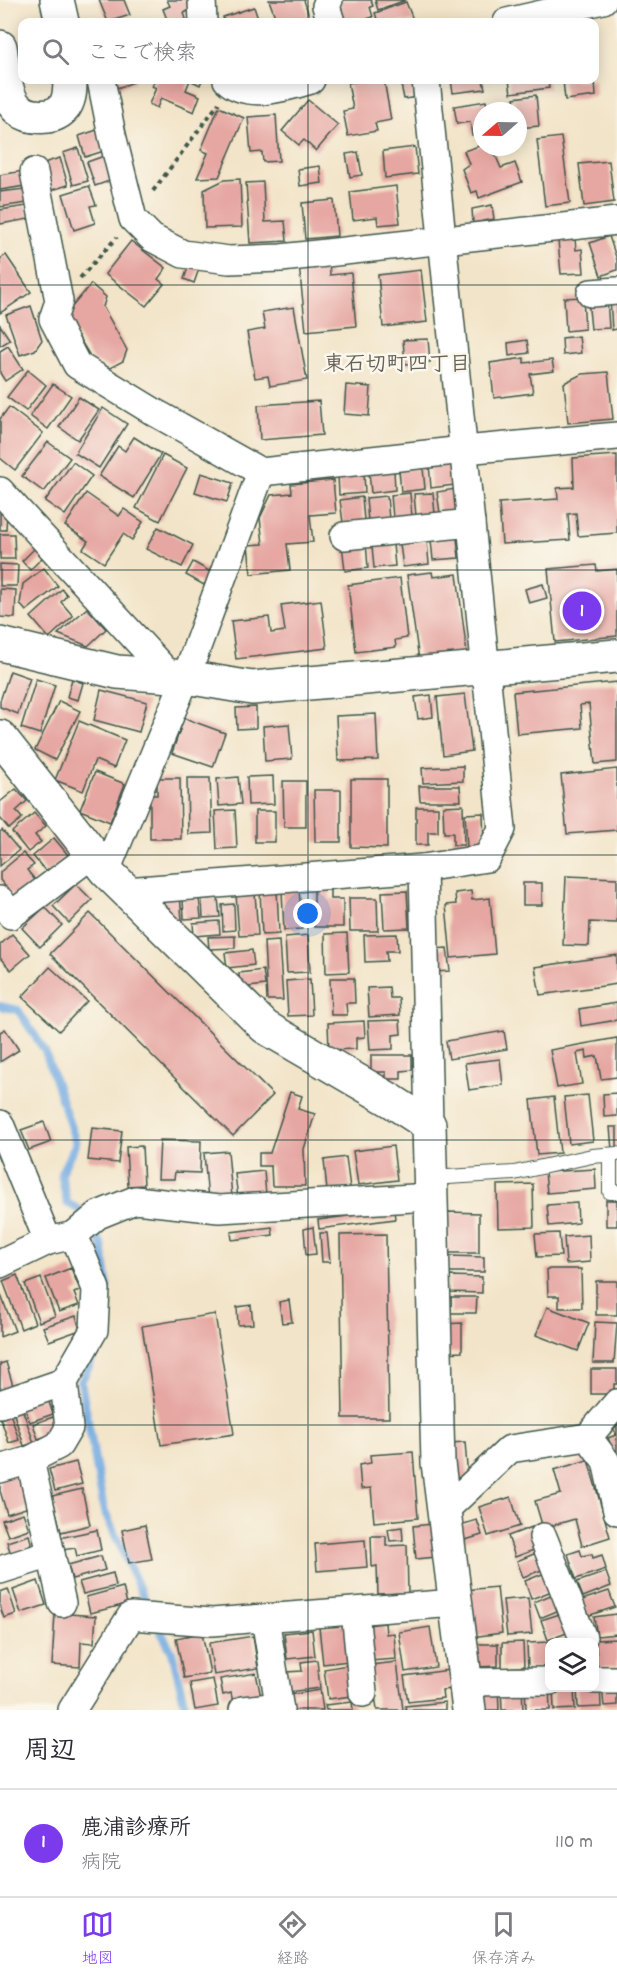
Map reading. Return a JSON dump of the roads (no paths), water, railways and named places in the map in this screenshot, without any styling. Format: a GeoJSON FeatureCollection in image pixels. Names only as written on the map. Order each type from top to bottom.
{"type":"FeatureCollection","features":[{"type":"Feature","properties":{"kind":"street"},"geometry":{"type":"LineString","coordinates":[[57,0],[61,18]]}},
{"type":"Feature","properties":{"kind":"street"},"geometry":{"type":"LineString","coordinates":[[202,0],[203,18]]}},
{"type":"Feature","properties":{"kind":"street"},"geometry":{"type":"LineString","coordinates":[[329,0],[326,6],[330,18]]}},
{"type":"Feature","properties":{"kind":"street"},"geometry":{"type":"LineString","coordinates":[[524,18],[603,0]]}},
{"type":"Feature","properties":{"kind":"street"},"geometry":{"type":"LineString","coordinates":[[0,47],[6,87],[17,108],[32,116],[48,117],[64,108],[70,95],[70,84]]}},
{"type":"Feature","properties":{"kind":"street"},"geometry":{"type":"LineString","coordinates":[[102,84],[111,135],[133,219],[152,238],[183,254],[229,260],[281,258],[617,221]]}},
{"type":"Feature","properties":{"kind":"street"},"geometry":{"type":"LineString","coordinates":[[237,84],[261,91],[282,90],[299,84]]}},
{"type":"Feature","properties":{"kind":"street"},"geometry":{"type":"LineString","coordinates":[[0,900],[11,915],[108,872],[423,868],[487,858],[502,829],[426,84]]}},
{"type":"Feature","properties":{"kind":"street"},"geometry":{"type":"LineString","coordinates":[[34,172],[59,301],[53,319],[77,365],[154,412],[261,472],[617,436]]}},
{"type":"Feature","properties":{"kind":"street"},"geometry":{"type":"LineString","coordinates":[[108,872],[178,676],[261,472]]}},
{"type":"Feature","properties":{"kind":"street"},"geometry":{"type":"LineString","coordinates":[[0,491],[178,676]]}},
{"type":"Feature","properties":{"kind":"street"},"geometry":{"type":"LineString","coordinates":[[344,536],[471,523]]}},
{"type":"Feature","properties":{"kind":"street"},"geometry":{"type":"LineString","coordinates":[[0,644],[117,672],[178,676],[252,688],[617,656]]}},
{"type":"Feature","properties":{"kind":"street"},"geometry":{"type":"LineString","coordinates":[[0,737],[108,872],[265,1027],[429,1125]]}},
{"type":"Feature","properties":{"kind":"street"},"geometry":{"type":"LineString","coordinates":[[423,868],[438,1463],[467,1696],[545,1682]]}},
{"type":"Feature","properties":{"kind":"street"},"geometry":{"type":"LineString","coordinates":[[0,1124],[7,1163],[96,1289],[94,1330],[64,1382],[69,1428],[59,1445],[30,1460],[0,1469]]}},
{"type":"Feature","properties":{"kind":"street"},"geometry":{"type":"LineString","coordinates":[[0,1264],[61,1238],[98,1215],[135,1200],[219,1209],[431,1187]]}},
{"type":"Feature","properties":{"kind":"street"},"geometry":{"type":"LineString","coordinates":[[0,1404],[64,1382]]}},
{"type":"Feature","properties":{"kind":"street"},"geometry":{"type":"LineString","coordinates":[[444,1511],[510,1449],[588,1437],[617,1403]]}},
{"type":"Feature","properties":{"kind":"street"},"geometry":{"type":"LineString","coordinates":[[588,1437],[606,1461],[617,1511]]}},
{"type":"Feature","properties":{"kind":"street"},"geometry":{"type":"LineString","coordinates":[[30,1460],[62,1603]]}},
{"type":"Feature","properties":{"kind":"street"},"geometry":{"type":"LineString","coordinates":[[543,1537],[583,1638]]}},
{"type":"Feature","properties":{"kind":"street"},"geometry":{"type":"LineString","coordinates":[[0,1570],[51,1554]]}},
{"type":"Feature","properties":{"kind":"street"},"geometry":{"type":"LineString","coordinates":[[72,1710],[131,1616],[212,1622],[455,1603]]}},
{"type":"Feature","properties":{"kind":"street"},"geometry":{"type":"LineString","coordinates":[[355,1611],[363,1693]]}},
{"type":"Feature","properties":{"kind":"street"},"geometry":{"type":"LineString","coordinates":[[243,1710],[280,1708],[265,1618]]}},
{"type":"Feature","properties":{"kind":"street"},"geometry":{"type":"LineString","coordinates":[[599,1680],[617,1680]]}},
{"type":"Feature","properties":{"kind":"lane"},"geometry":{"type":"LineString","coordinates":[[431,1187],[514,1173],[592,1156],[614,1154],[610,1192],[617,1192]]}},
{"type":"Feature","properties":{"kind":"waterway"},"geometry":{"type":"LineString","coordinates":[[0,1006],[18,1010],[45,1051],[76,1143],[61,1173],[67,1203],[82,1211]]}},
{"type":"Feature","properties":{"kind":"waterway"},"geometry":{"type":"LineString","coordinates":[[95,1232],[102,1245],[108,1288]]}},
{"type":"Feature","properties":{"kind":"waterway"},"geometry":{"type":"LineString","coordinates":[[92,1360],[81,1382],[104,1510],[150,1612]]}},
{"type":"Feature","properties":{"kind":"waterway"},"geometry":{"type":"LineString","coordinates":[[156,1623],[172,1652],[186,1710]]}},
{"type":"Feature","properties":{"kind":"place","name":"鹿浦診療所"},"geometry":{"type":"Point","coordinates":[582,611]}},
{"type":"Feature","properties":{"kind":"district","name":"東石切町四丁目"},"geometry":{"type":"Point","coordinates":[397,363]}}]}
